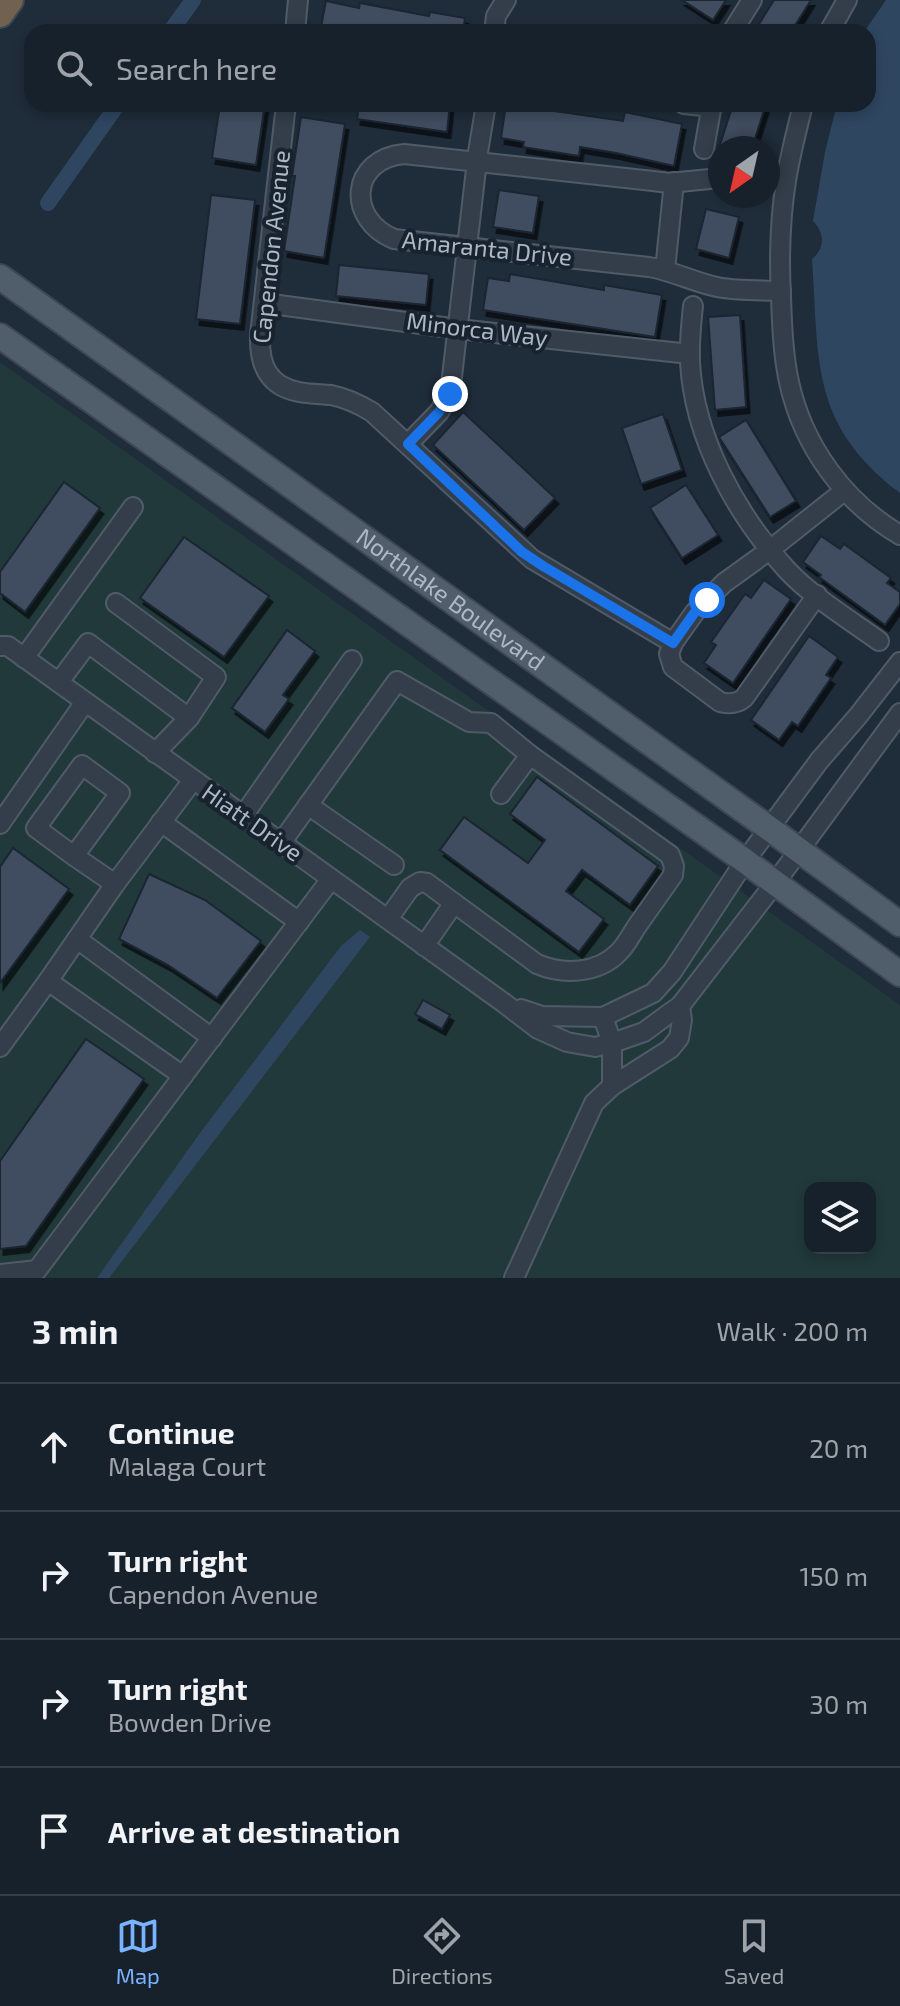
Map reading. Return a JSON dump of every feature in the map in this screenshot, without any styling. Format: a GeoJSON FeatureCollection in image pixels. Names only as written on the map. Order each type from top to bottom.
{"type":"FeatureCollection","features":[{"type":"Feature","properties":{"kind":"highway"},"geometry":{"type":"LineString","coordinates":[[0,14],[10,0]]}},
{"type":"Feature","properties":{"kind":"main road","name":"Northlake Boulevard"},"geometry":{"type":"LineString","coordinates":[[0,277],[900,924]]}},
{"type":"Feature","properties":{"kind":"main road","name":"Northlake Boulevard"},"geometry":{"type":"LineString","coordinates":[[0,336],[745,861],[900,974]]}},
{"type":"Feature","properties":{"kind":"street"},"geometry":{"type":"LineString","coordinates":[[296,24],[298,0]]}},
{"type":"Feature","properties":{"kind":"street"},"geometry":{"type":"LineString","coordinates":[[495,24],[496,16],[506,0]]}},
{"type":"Feature","properties":{"kind":"street"},"geometry":{"type":"LineString","coordinates":[[737,24],[752,0]]}},
{"type":"Feature","properties":{"kind":"street"},"geometry":{"type":"LineString","coordinates":[[834,24],[847,0]]}},
{"type":"Feature","properties":{"kind":"street","name":"Capendon Avenue"},"geometry":{"type":"LineString","coordinates":[[285,112],[260,349],[261,362],[272,379],[290,390],[330,395],[361,405],[385,421],[532,559],[673,643]]}},
{"type":"Feature","properties":{"kind":"street"},"geometry":{"type":"LineString","coordinates":[[408,444],[439,412],[450,394],[485,112]]}},
{"type":"Feature","properties":{"kind":"street"},"geometry":{"type":"LineString","coordinates":[[704,149],[711,112]]}},
{"type":"Feature","properties":{"kind":"street"},"geometry":{"type":"LineString","coordinates":[[780,175],[800,112]]}},
{"type":"Feature","properties":{"kind":"street","name":"Amaranta Drive"},"geometry":{"type":"LineString","coordinates":[[708,179],[674,182],[404,154],[392,155],[375,164],[361,188],[362,206],[371,224],[386,236],[405,241],[649,267],[720,288],[781,291]]}},
{"type":"Feature","properties":{"kind":"street"},"geometry":{"type":"LineString","coordinates":[[665,270],[674,182]]}},
{"type":"Feature","properties":{"kind":"street"},"geometry":{"type":"LineString","coordinates":[[778,208],[784,352],[797,409],[816,452],[844,491],[900,535]]}},
{"type":"Feature","properties":{"kind":"street","name":"Minorca Way"},"geometry":{"type":"LineString","coordinates":[[264,303],[458,329],[690,354]]}},
{"type":"Feature","properties":{"kind":"street"},"geometry":{"type":"LineString","coordinates":[[693,306],[690,354],[693,389],[707,442],[732,493],[749,521],[787,570],[879,641]]}},
{"type":"Feature","properties":{"kind":"street"},"geometry":{"type":"LineString","coordinates":[[817,595],[740,701],[720,702],[680,673],[670,661],[673,643],[695,612],[724,583],[844,491]]}},
{"type":"Feature","properties":{"kind":"street"},"geometry":{"type":"LineString","coordinates":[[24,658],[133,507]]}},
{"type":"Feature","properties":{"kind":"street"},"geometry":{"type":"LineString","coordinates":[[116,603],[216,677],[189,718],[155,753]]}},
{"type":"Feature","properties":{"kind":"street"},"geometry":{"type":"LineString","coordinates":[[59,682],[88,643],[189,718]]}},
{"type":"Feature","properties":{"kind":"street","name":"Hiatt Drive"},"geometry":{"type":"LineString","coordinates":[[0,646],[8,646],[59,682],[538,1029],[567,1042],[595,1047],[644,1032],[680,1006],[900,713]]}},
{"type":"Feature","properties":{"kind":"street"},"geometry":{"type":"LineString","coordinates":[[243,816],[352,660]]}},
{"type":"Feature","properties":{"kind":"street","name":"Hiatt Drive"},"geometry":{"type":"LineString","coordinates":[[504,1003],[542,1016],[603,1017],[653,993],[672,972],[745,861],[819,761],[900,662]]}},
{"type":"Feature","properties":{"kind":"street"},"geometry":{"type":"LineString","coordinates":[[281,843],[397,681],[469,722],[491,723],[530,755],[670,855],[674,866],[673,875],[619,952],[601,965],[577,971],[537,964],[427,883],[412,885],[388,919]]}},
{"type":"Feature","properties":{"kind":"street"},"geometry":{"type":"LineString","coordinates":[[0,824],[85,702]]}},
{"type":"Feature","properties":{"kind":"street"},"geometry":{"type":"LineString","coordinates":[[501,794],[530,755]]}},
{"type":"Feature","properties":{"kind":"street"},"geometry":{"type":"LineString","coordinates":[[74,856],[120,793],[82,765],[36,828],[74,856],[115,884]]}},
{"type":"Feature","properties":{"kind":"street"},"geometry":{"type":"LineString","coordinates":[[0,1047],[193,780]]}},
{"type":"Feature","properties":{"kind":"street"},"geometry":{"type":"LineString","coordinates":[[308,805],[394,865]]}},
{"type":"Feature","properties":{"kind":"street"},"geometry":{"type":"LineString","coordinates":[[161,822],[299,922]]}},
{"type":"Feature","properties":{"kind":"street"},"geometry":{"type":"LineString","coordinates":[[0,1274],[37,1270],[331,879]]}},
{"type":"Feature","properties":{"kind":"street"},"geometry":{"type":"LineString","coordinates":[[424,946],[454,903]]}},
{"type":"Feature","properties":{"kind":"street"},"geometry":{"type":"LineString","coordinates":[[77,939],[212,1038]]}},
{"type":"Feature","properties":{"kind":"street"},"geometry":{"type":"LineString","coordinates":[[48,981],[183,1076]]}},
{"type":"Feature","properties":{"kind":"street"},"geometry":{"type":"LineString","coordinates":[[514,1278],[594,1103],[612,1086],[670,1049],[679,1038],[682,1020],[680,1006]]}},
{"type":"Feature","properties":{"kind":"street"},"geometry":{"type":"LineString","coordinates":[[603,1017],[612,1043],[612,1086]]}},
{"type":"Feature","properties":{"kind":"green space"},"geometry":{"type":"Polygon","coordinates":[[[0,362],[900,1005],[900,1278],[0,1278],[0,362]]]}},
{"type":"Feature","properties":{"kind":"water"},"geometry":{"type":"Polygon","coordinates":[[[886,0],[900,0],[900,493],[871,468],[849,442],[834,416],[819,360],[816,329],[812,259],[822,241],[813,221],[825,152],[835,112],[876,112],[876,24],[870,24],[886,0]]]}},
{"type":"Feature","properties":{"kind":"water"},"geometry":{"type":"Polygon","coordinates":[[[360,930],[370,937],[109,1278],[97,1278],[200,1133],[341,946],[360,930]]]}},
{"type":"Feature","properties":{"kind":"building"},"geometry":{"type":"Polygon","coordinates":[[[682,0],[726,0],[713,20],[682,0]]]}},
{"type":"Feature","properties":{"kind":"building"},"geometry":{"type":"Polygon","coordinates":[[[774,0],[811,0],[796,24],[759,24],[774,0]]]}},
{"type":"Feature","properties":{"kind":"building"},"geometry":{"type":"Polygon","coordinates":[[[326,1],[359,8],[360,3],[429,16],[430,12],[465,18],[464,24],[322,24],[326,1]]]}},
{"type":"Feature","properties":{"kind":"building"},"geometry":{"type":"Polygon","coordinates":[[[219,112],[264,112],[256,165],[212,158],[219,112]]]}},
{"type":"Feature","properties":{"kind":"building"},"geometry":{"type":"Polygon","coordinates":[[[358,112],[449,112],[447,132],[357,119],[358,112]]]}},
{"type":"Feature","properties":{"kind":"building"},"geometry":{"type":"Polygon","coordinates":[[[505,112],[561,112],[623,121],[625,112],[682,124],[674,166],[580,147],[579,156],[523,147],[524,142],[501,138],[505,112]]]}},
{"type":"Feature","properties":{"kind":"building"},"geometry":{"type":"Polygon","coordinates":[[[730,112],[763,112],[756,136],[723,136],[730,112]]]}},
{"type":"Feature","properties":{"kind":"building"},"geometry":{"type":"Polygon","coordinates":[[[301,117],[345,124],[324,258],[284,251],[301,117]]]}},
{"type":"Feature","properties":{"kind":"building"},"geometry":{"type":"Polygon","coordinates":[[[499,190],[539,196],[533,233],[493,227],[499,190]]]}},
{"type":"Feature","properties":{"kind":"building"},"geometry":{"type":"Polygon","coordinates":[[[211,195],[255,200],[240,324],[196,319],[211,195]]]}},
{"type":"Feature","properties":{"kind":"building"},"geometry":{"type":"Polygon","coordinates":[[[706,209],[739,217],[729,258],[696,249],[706,209]]]}},
{"type":"Feature","properties":{"kind":"building"},"geometry":{"type":"Polygon","coordinates":[[[339,265],[429,274],[426,305],[336,296],[339,265]]]}},
{"type":"Feature","properties":{"kind":"building"},"geometry":{"type":"Polygon","coordinates":[[[510,274],[604,290],[604,285],[662,295],[655,337],[483,310],[488,278],[509,281],[510,274]]]}},
{"type":"Feature","properties":{"kind":"building"},"geometry":{"type":"Polygon","coordinates":[[[740,315],[746,407],[715,410],[708,317],[740,315]]]}},
{"type":"Feature","properties":{"kind":"building"},"geometry":{"type":"Polygon","coordinates":[[[463,412],[555,498],[524,530],[433,445],[463,412]]]}},
{"type":"Feature","properties":{"kind":"building"},"geometry":{"type":"Polygon","coordinates":[[[663,414],[682,470],[641,484],[622,428],[663,414]]]}},
{"type":"Feature","properties":{"kind":"building"},"geometry":{"type":"Polygon","coordinates":[[[746,420],[796,501],[770,517],[719,437],[746,420]]]}},
{"type":"Feature","properties":{"kind":"building"},"geometry":{"type":"Polygon","coordinates":[[[64,482],[100,508],[25,612],[0,593],[0,572],[64,482]]]}},
{"type":"Feature","properties":{"kind":"building"},"geometry":{"type":"Polygon","coordinates":[[[686,485],[718,535],[682,558],[650,508],[686,485]]]}},
{"type":"Feature","properties":{"kind":"building"},"geometry":{"type":"Polygon","coordinates":[[[821,536],[840,549],[844,544],[891,578],[887,583],[900,592],[900,604],[885,625],[803,562],[821,536]]]}},
{"type":"Feature","properties":{"kind":"building"},"geometry":{"type":"Polygon","coordinates":[[[184,537],[269,596],[224,657],[140,598],[184,537]]]}},
{"type":"Feature","properties":{"kind":"building"},"geometry":{"type":"Polygon","coordinates":[[[764,580],[791,599],[733,683],[704,663],[716,645],[711,642],[745,594],[751,598],[764,580]]]}},
{"type":"Feature","properties":{"kind":"building"},"geometry":{"type":"Polygon","coordinates":[[[287,630],[315,651],[283,695],[289,699],[265,732],[232,708],[287,630]]]}},
{"type":"Feature","properties":{"kind":"building"},"geometry":{"type":"Polygon","coordinates":[[[809,636],[838,657],[826,675],[831,678],[798,726],[792,722],[779,740],[751,720],[809,636]]]}},
{"type":"Feature","properties":{"kind":"building"},"geometry":{"type":"Polygon","coordinates":[[[537,777],[658,866],[630,905],[582,870],[566,891],[604,919],[579,952],[440,850],[464,817],[528,863],[545,840],[510,814],[537,777]]]}},
{"type":"Feature","properties":{"kind":"building"},"geometry":{"type":"Polygon","coordinates":[[[13,848],[69,889],[0,983],[0,867],[13,848]]]}},
{"type":"Feature","properties":{"kind":"building"},"geometry":{"type":"Polygon","coordinates":[[[149,874],[205,900],[261,941],[217,998],[168,965],[119,939],[149,874]]]}},
{"type":"Feature","properties":{"kind":"building"},"geometry":{"type":"Polygon","coordinates":[[[423,1000],[450,1015],[442,1029],[415,1014],[423,1000]]]}},
{"type":"Feature","properties":{"kind":"building"},"geometry":{"type":"Polygon","coordinates":[[[86,1039],[144,1079],[26,1246],[0,1249],[0,1161],[86,1039]]]}},
{"type":"Feature","properties":{"kind":"waterway"},"geometry":{"type":"LineString","coordinates":[[176,24],[193,0]]}},
{"type":"Feature","properties":{"kind":"waterway"},"geometry":{"type":"LineString","coordinates":[[48,203],[112,112]]}},
{"type":"Feature","properties":{"kind":"route"},"geometry":{"type":"LineString","coordinates":[[450,394],[439,412],[408,444],[522,552],[673,643],[707,600]]}}]}
